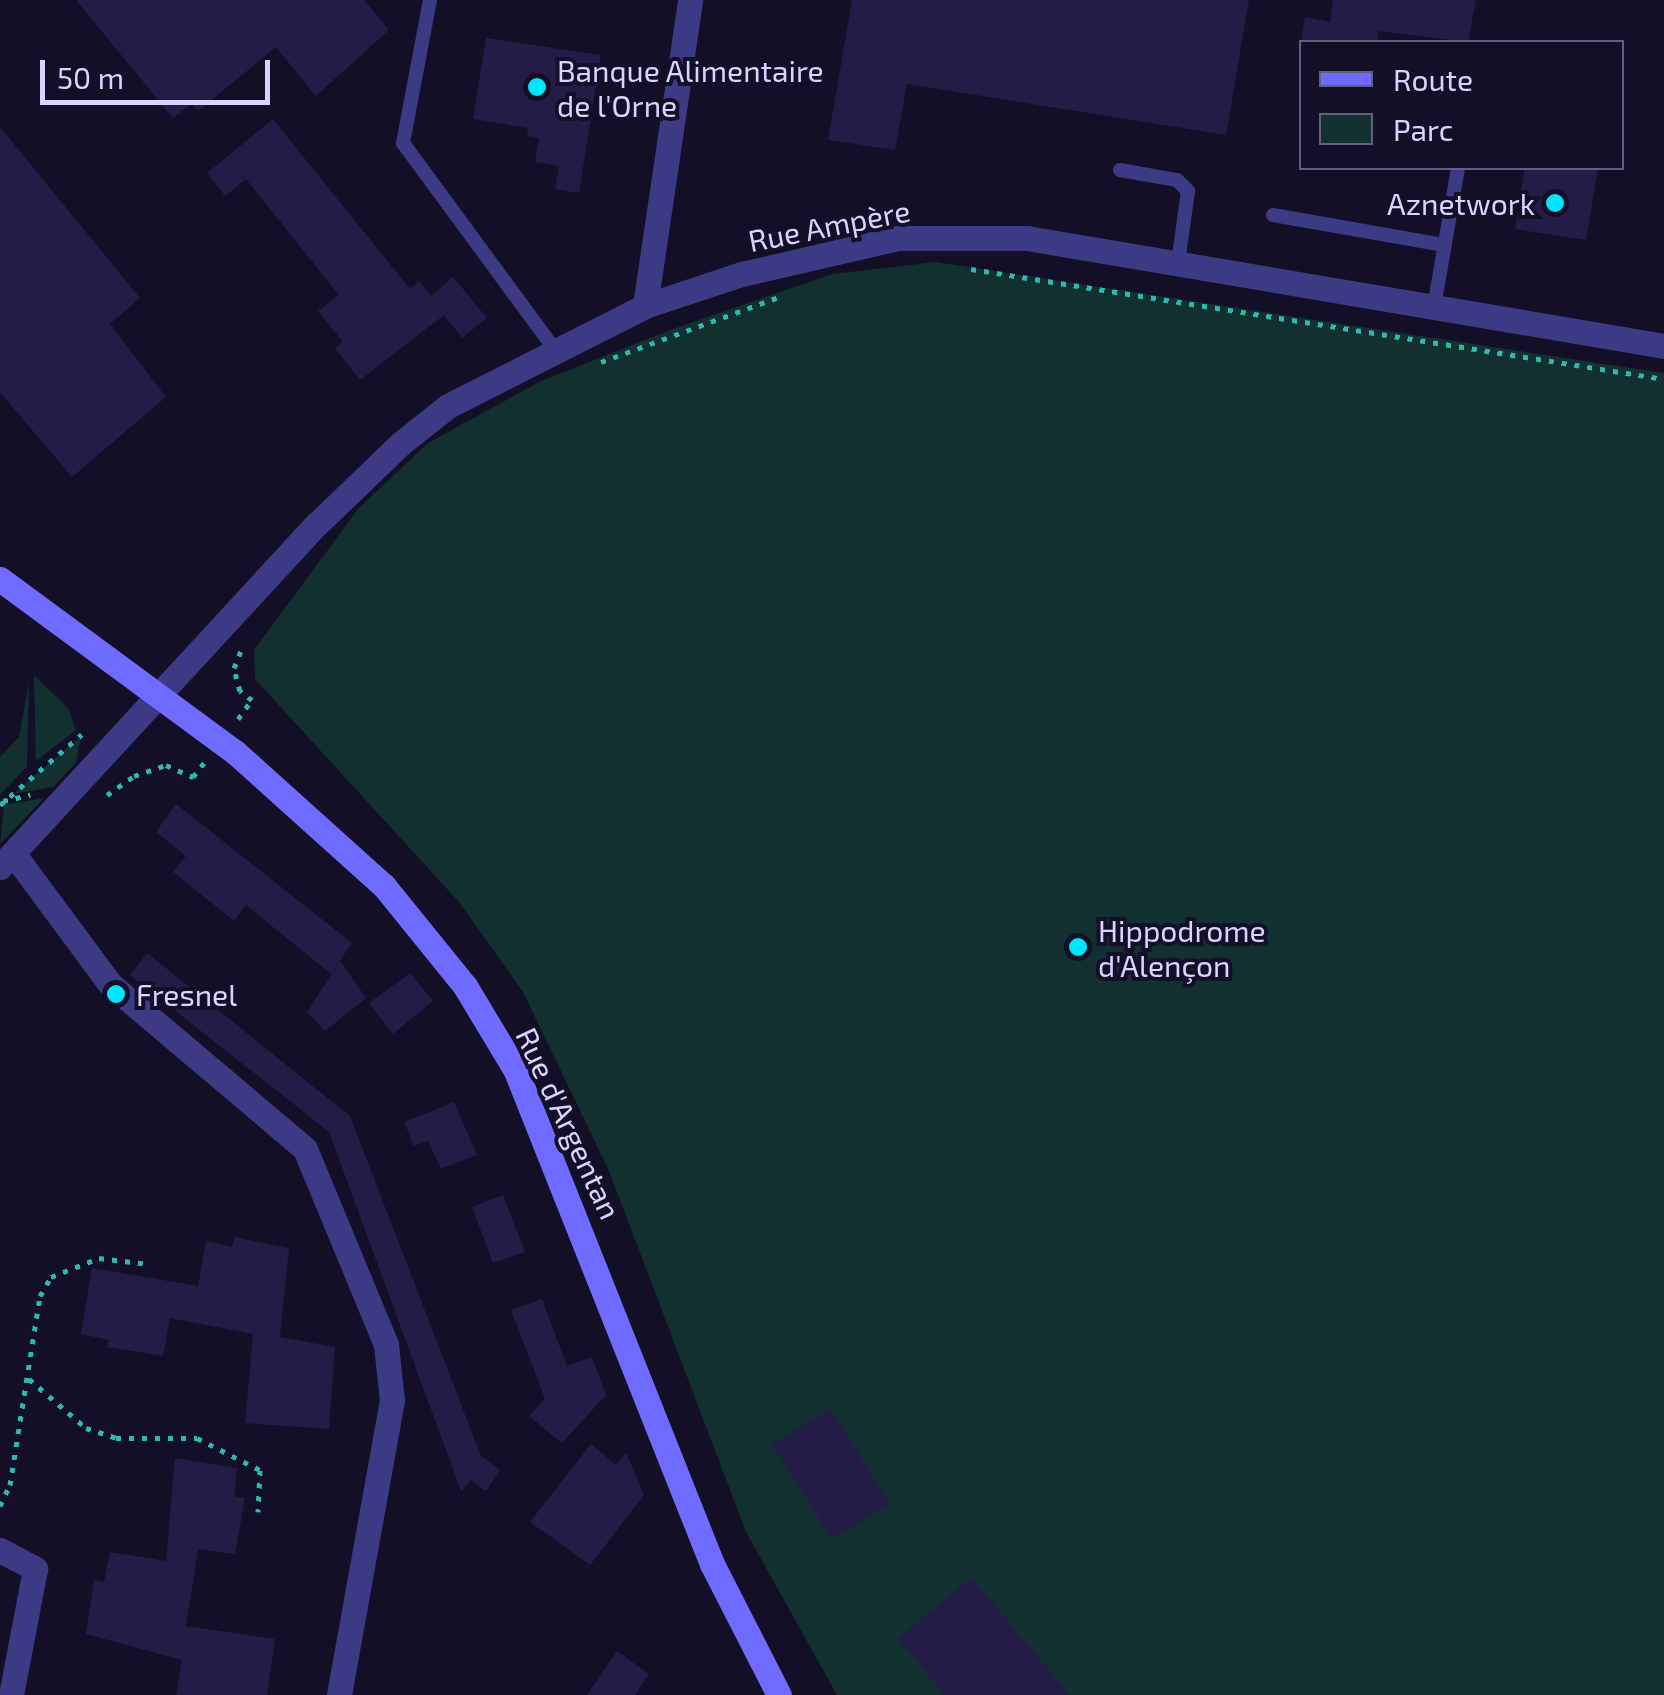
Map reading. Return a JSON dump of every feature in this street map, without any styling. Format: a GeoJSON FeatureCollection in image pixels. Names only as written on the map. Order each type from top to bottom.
{"type":"FeatureCollection","features":[{"type":"Feature","properties":{"kind":"main road","name":"Rue d'Argentan"},"geometry":{"type":"LineString","coordinates":[[0,579],[160,694],[384,886],[466,986],[516,1071],[712,1564],[779,1695]]}},
{"type":"Feature","properties":{"kind":"street"},"geometry":{"type":"LineString","coordinates":[[645,306],[690,0]]}},
{"type":"Feature","properties":{"kind":"street","name":"Rue Ampère"},"geometry":{"type":"LineString","coordinates":[[7,860],[400,444],[448,406],[645,306],[742,274],[898,238],[1027,238],[1664,346]]}},
{"type":"Feature","properties":{"kind":"street"},"geometry":{"type":"LineString","coordinates":[[7,860],[110,984],[304,1149],[386,1345],[392,1400],[339,1695]]}},
{"type":"Feature","properties":{"kind":"street"},"geometry":{"type":"LineString","coordinates":[[0,1550],[36,1568],[11,1695]]}},
{"type":"Feature","properties":{"kind":"lane"},"geometry":{"type":"LineString","coordinates":[[430,0],[403,143],[556,351]]}},
{"type":"Feature","properties":{"kind":"lane"},"geometry":{"type":"LineString","coordinates":[[1120,170],[1176,180],[1188,191],[1178,264]]}},
{"type":"Feature","properties":{"kind":"lane"},"geometry":{"type":"LineString","coordinates":[[1434,307],[1458,170]]}},
{"type":"Feature","properties":{"kind":"lane"},"geometry":{"type":"LineString","coordinates":[[1273,216],[1444,245]]}},
{"type":"Feature","properties":{"kind":"path"},"geometry":{"type":"LineString","coordinates":[[960,267],[1664,378]]}},
{"type":"Feature","properties":{"kind":"path","name":"Rue Ampère"},"geometry":{"type":"LineString","coordinates":[[597,364],[789,293]]}},
{"type":"Feature","properties":{"kind":"path"},"geometry":{"type":"LineString","coordinates":[[0,1506],[10,1484],[17,1416],[28,1379],[40,1296],[51,1276],[99,1258],[149,1264]]}},
{"type":"Feature","properties":{"kind":"path"},"geometry":{"type":"LineString","coordinates":[[28,1379],[86,1428],[116,1438],[197,1438],[260,1470],[258,1512]]}},
{"type":"Feature","properties":{"kind":"green space","name":"Hippodrome d'Alençon"},"geometry":{"type":"Polygon","coordinates":[[[936,262],[1664,373],[1664,1695],[837,1695],[746,1532],[609,1171],[523,992],[459,902],[255,679],[254,650],[358,509],[428,443],[541,381],[673,329],[832,274],[936,262]]]}},
{"type":"Feature","properties":{"kind":"green space"},"geometry":{"type":"Polygon","coordinates":[[[34,675],[68,708],[76,730],[36,761],[34,675]]]}},
{"type":"Feature","properties":{"kind":"green space"},"geometry":{"type":"Polygon","coordinates":[[[29,682],[27,766],[0,795],[0,757],[19,737],[29,682]]]}},
{"type":"Feature","properties":{"kind":"green space"},"geometry":{"type":"Polygon","coordinates":[[[81,736],[76,763],[53,787],[13,794],[81,736]]]}},
{"type":"Feature","properties":{"kind":"green space"},"geometry":{"type":"Polygon","coordinates":[[[44,798],[0,844],[4,805],[44,798]]]}},
{"type":"Feature","properties":{"kind":"building"},"geometry":{"type":"Polygon","coordinates":[[[76,0],[364,0],[389,30],[316,96],[276,47],[198,111],[192,104],[173,118],[76,0]]]}},
{"type":"Feature","properties":{"kind":"building"},"geometry":{"type":"Polygon","coordinates":[[[852,0],[1249,0],[1226,135],[907,84],[895,150],[828,140],[852,0]]]}},
{"type":"Feature","properties":{"kind":"building"},"geometry":{"type":"Polygon","coordinates":[[[1333,0],[1476,0],[1468,40],[1379,31],[1377,40],[1301,40],[1305,17],[1330,22],[1333,0]]]}},
{"type":"Feature","properties":{"kind":"building","name":"Banque Alimentaire de l'Orne"},"geometry":{"type":"Polygon","coordinates":[[[486,38],[601,55],[579,193],[555,189],[559,166],[535,162],[539,138],[527,136],[528,128],[473,119],[486,38]]]}},
{"type":"Feature","properties":{"kind":"building"},"geometry":{"type":"Polygon","coordinates":[[[273,119],[410,289],[419,281],[431,296],[453,277],[487,318],[462,338],[444,315],[360,380],[335,348],[343,342],[318,311],[339,295],[246,179],[225,196],[207,173],[273,119]]]}},
{"type":"Feature","properties":{"kind":"building"},"geometry":{"type":"Polygon","coordinates":[[[0,127],[140,298],[110,324],[166,397],[72,477],[0,392],[0,127]]]}},
{"type":"Feature","properties":{"kind":"building","name":"Aznetwork"},"geometry":{"type":"Polygon","coordinates":[[[1525,170],[1598,170],[1586,240],[1515,229],[1525,170]]]}},
{"type":"Feature","properties":{"kind":"building"},"geometry":{"type":"Polygon","coordinates":[[[176,804],[352,943],[331,974],[246,905],[234,921],[173,872],[186,856],[156,832],[176,804]]]}},
{"type":"Feature","properties":{"kind":"building"},"geometry":{"type":"Polygon","coordinates":[[[147,953],[350,1116],[481,1456],[500,1470],[486,1491],[471,1480],[461,1491],[329,1132],[130,975],[147,953]]]}},
{"type":"Feature","properties":{"kind":"building"},"geometry":{"type":"Polygon","coordinates":[[[340,961],[366,998],[325,1031],[307,1012],[340,961]]]}},
{"type":"Feature","properties":{"kind":"building"},"geometry":{"type":"Polygon","coordinates":[[[410,973],[433,1001],[393,1034],[369,1003],[410,973]]]}},
{"type":"Feature","properties":{"kind":"building"},"geometry":{"type":"Polygon","coordinates":[[[454,1102],[477,1155],[441,1169],[428,1141],[414,1146],[404,1122],[454,1102]]]}},
{"type":"Feature","properties":{"kind":"building"},"geometry":{"type":"Polygon","coordinates":[[[503,1195],[525,1252],[493,1263],[472,1207],[503,1195]]]}},
{"type":"Feature","properties":{"kind":"building"},"geometry":{"type":"Polygon","coordinates":[[[234,1237],[289,1248],[280,1337],[335,1347],[329,1429],[245,1423],[253,1334],[170,1318],[163,1356],[107,1347],[109,1340],[81,1334],[92,1268],[198,1286],[206,1241],[232,1247],[234,1237]]]}},
{"type":"Feature","properties":{"kind":"building"},"geometry":{"type":"Polygon","coordinates":[[[542,1299],[567,1366],[592,1357],[606,1395],[562,1443],[529,1416],[545,1399],[511,1310],[542,1299]]]}},
{"type":"Feature","properties":{"kind":"building"},"geometry":{"type":"Polygon","coordinates":[[[830,1409],[889,1503],[832,1539],[773,1445],[830,1409]]]}},
{"type":"Feature","properties":{"kind":"building"},"geometry":{"type":"Polygon","coordinates":[[[591,1444],[616,1465],[626,1452],[644,1495],[590,1565],[530,1522],[591,1444]]]}},
{"type":"Feature","properties":{"kind":"building"},"geometry":{"type":"Polygon","coordinates":[[[175,1458],[237,1468],[234,1496],[245,1498],[235,1554],[198,1549],[186,1626],[275,1639],[267,1695],[176,1695],[182,1660],[86,1634],[94,1580],[104,1582],[110,1552],[166,1561],[175,1458]]]}},
{"type":"Feature","properties":{"kind":"building"},"geometry":{"type":"Polygon","coordinates":[[[971,1578],[1070,1695],[945,1695],[898,1638],[971,1578]]]}},
{"type":"Feature","properties":{"kind":"building"},"geometry":{"type":"Polygon","coordinates":[[[617,1651],[649,1674],[635,1695],[587,1695],[617,1651]]]}},
{"type":"Feature","properties":{"kind":"place","name":"Banque Alimentaire de l'Orne"},"geometry":{"type":"Point","coordinates":[537,87]}},
{"type":"Feature","properties":{"kind":"place","name":"Aznetwork"},"geometry":{"type":"Point","coordinates":[1555,203]}},
{"type":"Feature","properties":{"kind":"place","name":"Hippodrome d'Alençon"},"geometry":{"type":"Point","coordinates":[1078,947]}},
{"type":"Feature","properties":{"kind":"place","name":"Fresnel"},"geometry":{"type":"Point","coordinates":[116,994]}}]}
